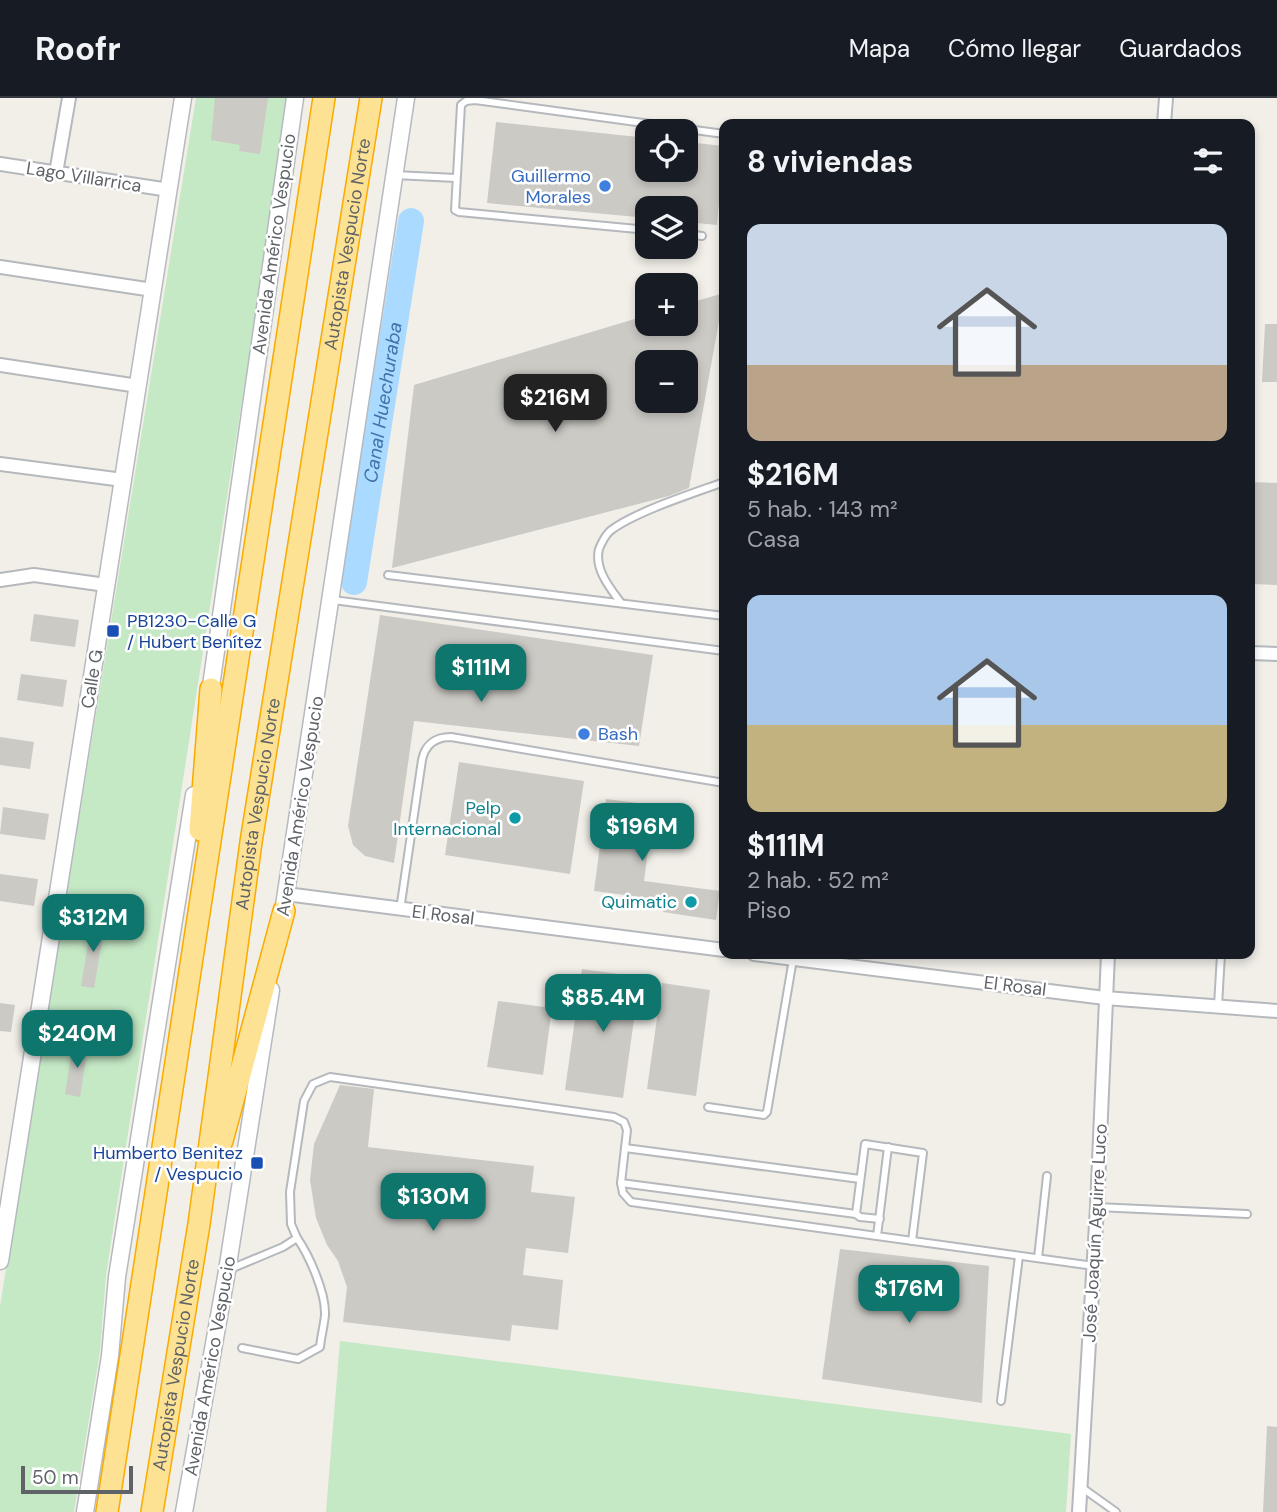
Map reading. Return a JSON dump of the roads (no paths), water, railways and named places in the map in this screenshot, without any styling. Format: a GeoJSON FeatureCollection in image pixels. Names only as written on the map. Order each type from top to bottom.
{"type":"FeatureCollection","features":[{"type":"Feature","properties":{"kind":"highway"},"geometry":{"type":"LineString","coordinates":[[107,1512],[324,98]]}},
{"type":"Feature","properties":{"kind":"highway","name":"Autopista Vespucio Norte"},"geometry":{"type":"LineString","coordinates":[[152,1512],[200,1224],[251,842],[371,98]]}},
{"type":"Feature","properties":{"kind":"highway"},"geometry":{"type":"LineString","coordinates":[[186,1007],[211,690]]}},
{"type":"Feature","properties":{"kind":"highway"},"geometry":{"type":"LineString","coordinates":[[200,1224],[285,903]]}},
{"type":"Feature","properties":{"kind":"main road","name":"Calle G"},"geometry":{"type":"LineString","coordinates":[[0,1261],[183,98]]}},
{"type":"Feature","properties":{"kind":"main road","name":"Avenida Américo Vespucio"},"geometry":{"type":"LineString","coordinates":[[85,1512],[110,1356],[117,1277],[211,690],[295,98]]}},
{"type":"Feature","properties":{"kind":"main road","name":"Avenida Américo Vespucio"},"geometry":{"type":"LineString","coordinates":[[184,1512],[285,903],[406,98]]}},
{"type":"Feature","properties":{"kind":"street"},"geometry":{"type":"LineString","coordinates":[[56,173],[69,98]]}},
{"type":"Feature","properties":{"kind":"street"},"geometry":{"type":"LineString","coordinates":[[1164,119],[1166,98]]}},
{"type":"Feature","properties":{"kind":"street","name":"Lago Villarrica"},"geometry":{"type":"LineString","coordinates":[[0,164],[169,190]]}},
{"type":"Feature","properties":{"kind":"street"},"geometry":{"type":"LineString","coordinates":[[0,267],[153,290]]}},
{"type":"Feature","properties":{"kind":"street"},"geometry":{"type":"LineString","coordinates":[[0,365],[138,386]]}},
{"type":"Feature","properties":{"kind":"street"},"geometry":{"type":"LineString","coordinates":[[0,464],[123,481]]}},
{"type":"Feature","properties":{"kind":"street"},"geometry":{"type":"LineString","coordinates":[[0,580],[34,575],[106,585]]}},
{"type":"Feature","properties":{"kind":"street"},"geometry":{"type":"LineString","coordinates":[[1255,653],[1277,654]]}},
{"type":"Feature","properties":{"kind":"street","name":"El Rosal"},"geometry":{"type":"LineString","coordinates":[[285,903],[400,910],[719,949]]}},
{"type":"Feature","properties":{"kind":"street","name":"El Rosal"},"geometry":{"type":"LineString","coordinates":[[793,959],[1105,998],[1277,1011]]}},
{"type":"Feature","properties":{"kind":"street","name":"José Joaquín Aguirre Luco"},"geometry":{"type":"LineString","coordinates":[[1079,1512],[1094,1266],[1108,959]]}},
{"type":"Feature","properties":{"kind":"lane"},"geometry":{"type":"LineString","coordinates":[[635,229],[455,210],[461,105],[475,100],[719,133]]}},
{"type":"Feature","properties":{"kind":"lane"},"geometry":{"type":"LineString","coordinates":[[394,175],[456,178]]}},
{"type":"Feature","properties":{"kind":"lane"},"geometry":{"type":"LineString","coordinates":[[698,236],[702,236]]}},
{"type":"Feature","properties":{"kind":"lane"},"geometry":{"type":"LineString","coordinates":[[621,603],[600,567],[599,550],[608,533],[625,522],[719,484]]}},
{"type":"Feature","properties":{"kind":"lane"},"geometry":{"type":"LineString","coordinates":[[388,575],[719,614]]}},
{"type":"Feature","properties":{"kind":"lane"},"geometry":{"type":"LineString","coordinates":[[331,600],[719,650]]}},
{"type":"Feature","properties":{"kind":"lane"},"geometry":{"type":"LineString","coordinates":[[400,910],[422,760],[426,747],[437,739],[451,737],[719,782]]}},
{"type":"Feature","properties":{"kind":"lane"},"geometry":{"type":"LineString","coordinates":[[708,1107],[764,1115],[767,1112],[793,959]]}},
{"type":"Feature","properties":{"kind":"lane"},"geometry":{"type":"LineString","coordinates":[[1218,1007],[1221,959]]}},
{"type":"Feature","properties":{"kind":"lane"},"geometry":{"type":"LineString","coordinates":[[242,1348],[298,1359],[320,1347],[325,1312],[322,1296],[305,1250],[291,1224],[290,1192],[304,1101],[313,1084],[330,1077],[614,1117],[624,1122],[627,1130],[621,1183],[623,1193],[631,1202],[1094,1266]]}},
{"type":"Feature","properties":{"kind":"lane"},"geometry":{"type":"LineString","coordinates":[[856,1214],[864,1144],[923,1153],[912,1241]]}},
{"type":"Feature","properties":{"kind":"lane"},"geometry":{"type":"LineString","coordinates":[[877,1236],[888,1147]]}},
{"type":"Feature","properties":{"kind":"lane"},"geometry":{"type":"LineString","coordinates":[[625,1148],[860,1179]]}},
{"type":"Feature","properties":{"kind":"lane"},"geometry":{"type":"LineString","coordinates":[[1038,1258],[1047,1176]]}},
{"type":"Feature","properties":{"kind":"lane"},"geometry":{"type":"LineString","coordinates":[[621,1183],[880,1219]]}},
{"type":"Feature","properties":{"kind":"lane"},"geometry":{"type":"LineString","coordinates":[[1097,1207],[1247,1214]]}},
{"type":"Feature","properties":{"kind":"lane"},"geometry":{"type":"LineString","coordinates":[[226,1271],[283,1247],[297,1238]]}},
{"type":"Feature","properties":{"kind":"lane"},"geometry":{"type":"LineString","coordinates":[[1001,1401],[1020,1256]]}},
{"type":"Feature","properties":{"kind":"lane"},"geometry":{"type":"LineString","coordinates":[[1080,1486],[1116,1512]]}},
{"type":"Feature","properties":{"kind":"waterway","name":"Canal Huechuraba"},"geometry":{"type":"LineString","coordinates":[[354,582],[411,221]]}},
{"type":"Feature","properties":{"kind":"place","name":"Guillermo Morales"},"geometry":{"type":"Point","coordinates":[605,186]}},
{"type":"Feature","properties":{"kind":"place","name":"PB1230-Calle G / Hubert Benítez"},"geometry":{"type":"Point","coordinates":[113,631]}},
{"type":"Feature","properties":{"kind":"place","name":"Bash"},"geometry":{"type":"Point","coordinates":[584,734]}},
{"type":"Feature","properties":{"kind":"place","name":"Pelp Internacional"},"geometry":{"type":"Point","coordinates":[515,818]}},
{"type":"Feature","properties":{"kind":"place","name":"Quimatic"},"geometry":{"type":"Point","coordinates":[691,902]}},
{"type":"Feature","properties":{"kind":"place","name":"Humberto Benitez / Vespucio"},"geometry":{"type":"Point","coordinates":[257,1163]}}]}
